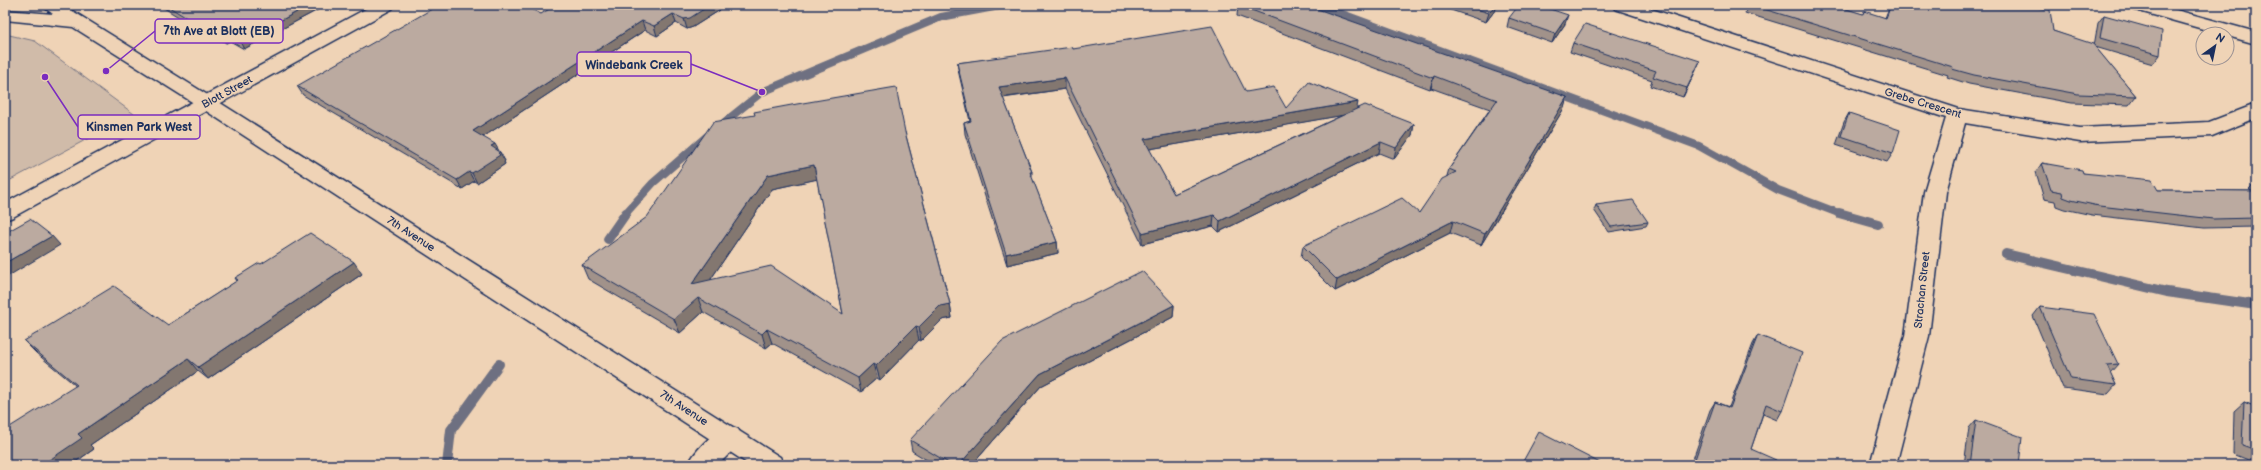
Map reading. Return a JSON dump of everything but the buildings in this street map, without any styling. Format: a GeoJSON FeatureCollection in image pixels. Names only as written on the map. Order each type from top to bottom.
{"type":"FeatureCollection","features":[{"type":"Feature","properties":{"kind":"street","name":"7th Avenue"},"geometry":{"type":"LineString","coordinates":[[50,5],[207,103],[772,465]]}},
{"type":"Feature","properties":{"kind":"street","name":"Blott Street"},"geometry":{"type":"LineString","coordinates":[[5,212],[386,5]]}},
{"type":"Feature","properties":{"kind":"street","name":"Grebe Crescent"},"geometry":{"type":"LineString","coordinates":[[1621,5],[1957,115],[2080,135],[2212,129],[2256,110]]}},
{"type":"Feature","properties":{"kind":"street"},"geometry":{"type":"LineString","coordinates":[[2138,5],[2256,38]]}},
{"type":"Feature","properties":{"kind":"street"},"geometry":{"type":"LineString","coordinates":[[5,15],[77,22]]}},
{"type":"Feature","properties":{"kind":"street","name":"Strachan Street"},"geometry":{"type":"LineString","coordinates":[[1883,465],[1917,336],[1935,192],[1957,115]]}},
{"type":"Feature","properties":{"kind":"street"},"geometry":{"type":"LineString","coordinates":[[701,465],[729,437]]}},
{"type":"Feature","properties":{"kind":"shaded area"},"geometry":{"type":"Polygon","coordinates":[[[5,34],[35,41],[134,114],[5,183],[5,34]]]}},
{"type":"Feature","properties":{"kind":"waterway"},"geometry":{"type":"LineString","coordinates":[[717,128],[762,92],[941,17],[1005,5]]}},
{"type":"Feature","properties":{"kind":"waterway"},"geometry":{"type":"LineString","coordinates":[[1318,5],[1699,146],[1778,190],[1841,214]]}},
{"type":"Feature","properties":{"kind":"waterway"},"geometry":{"type":"LineString","coordinates":[[625,214],[653,183],[707,136]]}},
{"type":"Feature","properties":{"kind":"waterway"},"geometry":{"type":"LineString","coordinates":[[608,239],[626,213]]}},
{"type":"Feature","properties":{"kind":"waterway"},"geometry":{"type":"LineString","coordinates":[[1839,213],[1878,224]]}},
{"type":"Feature","properties":{"kind":"waterway"},"geometry":{"type":"LineString","coordinates":[[2006,254],[2167,292],[2256,305]]}},
{"type":"Feature","properties":{"kind":"waterway"},"geometry":{"type":"LineString","coordinates":[[447,465],[451,430],[499,364]]}},
{"type":"Feature","properties":{"kind":"place","name":"7th Ave at Blott (EB)"},"geometry":{"type":"Point","coordinates":[106,71]}},
{"type":"Feature","properties":{"kind":"place","name":"Kinsmen Park West"},"geometry":{"type":"Point","coordinates":[45,77]}},
{"type":"Feature","properties":{"kind":"place","name":"Windebank Creek"},"geometry":{"type":"Point","coordinates":[762,92]}}]}
